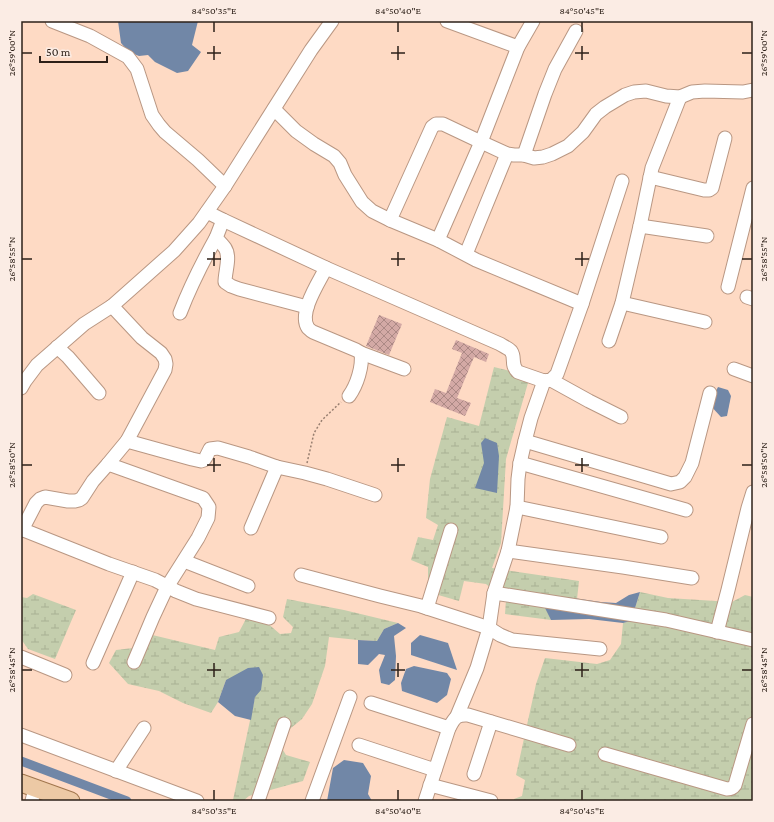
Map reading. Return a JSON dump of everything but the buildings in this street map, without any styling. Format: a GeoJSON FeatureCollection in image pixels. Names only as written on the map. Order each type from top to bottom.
{"type":"FeatureCollection","features":[{"type":"Feature","properties":{"kind":"main road"},"geometry":{"type":"LineString","coordinates":[[29,791],[71,801]]}},
{"type":"Feature","properties":{"kind":"street"},"geometry":{"type":"LineString","coordinates":[[52,21],[90,36],[128,57],[137,69],[152,115],[158,125],[226,186]]}},
{"type":"Feature","properties":{"kind":"street"},"geometry":{"type":"LineString","coordinates":[[21,388],[37,365],[84,324],[112,306],[174,251],[199,222],[226,186],[311,50],[332,21]]}},
{"type":"Feature","properties":{"kind":"street"},"geometry":{"type":"LineString","coordinates":[[447,21],[518,47]]}},
{"type":"Feature","properties":{"kind":"street"},"geometry":{"type":"LineString","coordinates":[[438,240],[481,142],[518,47],[533,21]]}},
{"type":"Feature","properties":{"kind":"street"},"geometry":{"type":"LineString","coordinates":[[524,155],[545,94],[576,31]]}},
{"type":"Feature","properties":{"kind":"street"},"geometry":{"type":"LineString","coordinates":[[390,220],[432,127],[436,124],[443,124],[508,154],[524,155],[534,158],[552,154],[568,146],[583,132],[596,114],[625,95],[634,92],[646,91],[666,96],[680,97],[692,92],[743,92],[753,90]]}},
{"type":"Feature","properties":{"kind":"street"},"geometry":{"type":"LineString","coordinates":[[609,342],[622,303],[652,168],[680,97]]}},
{"type":"Feature","properties":{"kind":"street"},"geometry":{"type":"LineString","coordinates":[[274,109],[296,131],[334,156],[340,163],[345,175],[362,202],[372,211],[438,240],[476,260],[582,304]]}},
{"type":"Feature","properties":{"kind":"street"},"geometry":{"type":"LineString","coordinates":[[650,177],[709,190],[712,188],[725,138]]}},
{"type":"Feature","properties":{"kind":"street"},"geometry":{"type":"LineString","coordinates":[[466,254],[508,154]]}},
{"type":"Feature","properties":{"kind":"street"},"geometry":{"type":"LineString","coordinates":[[457,716],[477,668],[488,628],[494,593],[508,551],[517,507],[520,463],[532,418],[548,380],[557,374],[582,304],[622,181]]}},
{"type":"Feature","properties":{"kind":"street"},"geometry":{"type":"LineString","coordinates":[[728,287],[753,188]]}},
{"type":"Feature","properties":{"kind":"street"},"geometry":{"type":"LineString","coordinates":[[207,212],[326,268],[500,344],[511,352],[513,357],[513,366],[518,372],[548,380],[622,417]]}},
{"type":"Feature","properties":{"kind":"street"},"geometry":{"type":"LineString","coordinates":[[180,313],[190,287],[216,238],[223,220]]}},
{"type":"Feature","properties":{"kind":"street"},"geometry":{"type":"LineString","coordinates":[[640,226],[707,236]]}},
{"type":"Feature","properties":{"kind":"street"},"geometry":{"type":"LineString","coordinates":[[216,238],[226,249],[228,256],[225,282],[239,289],[307,307]]}},
{"type":"Feature","properties":{"kind":"street"},"geometry":{"type":"LineString","coordinates":[[326,268],[310,298],[307,307],[307,327],[313,332],[356,350],[361,354],[404,370]]}},
{"type":"Feature","properties":{"kind":"street"},"geometry":{"type":"LineString","coordinates":[[622,303],[705,322]]}},
{"type":"Feature","properties":{"kind":"street"},"geometry":{"type":"LineString","coordinates":[[112,306],[142,338],[162,354],[166,364],[164,370],[127,441],[92,481],[82,498],[75,502],[45,498],[40,499],[36,503],[22,529],[109,564],[155,580],[167,587],[196,599],[269,618]]}},
{"type":"Feature","properties":{"kind":"street"},"geometry":{"type":"LineString","coordinates":[[57,347],[68,357],[99,393]]}},
{"type":"Feature","properties":{"kind":"street"},"geometry":{"type":"LineString","coordinates":[[349,396],[353,390],[361,368],[361,354]]}},
{"type":"Feature","properties":{"kind":"street"},"geometry":{"type":"LineString","coordinates":[[734,369],[753,376]]}},
{"type":"Feature","properties":{"kind":"street"},"geometry":{"type":"LineString","coordinates":[[525,441],[671,484],[680,482],[685,477],[692,463],[710,393]]}},
{"type":"Feature","properties":{"kind":"street"},"geometry":{"type":"LineString","coordinates":[[127,441],[201,461],[204,460],[210,449],[218,448],[277,467],[327,479],[375,495]]}},
{"type":"Feature","properties":{"kind":"street"},"geometry":{"type":"LineString","coordinates":[[520,463],[686,510]]}},
{"type":"Feature","properties":{"kind":"street"},"geometry":{"type":"LineString","coordinates":[[108,464],[203,498],[209,507],[208,518],[198,538],[167,587],[134,662]]}},
{"type":"Feature","properties":{"kind":"street"},"geometry":{"type":"LineString","coordinates":[[251,528],[277,467]]}},
{"type":"Feature","properties":{"kind":"street"},"geometry":{"type":"LineString","coordinates":[[717,632],[753,492]]}},
{"type":"Feature","properties":{"kind":"street"},"geometry":{"type":"LineString","coordinates":[[517,507],[661,537]]}},
{"type":"Feature","properties":{"kind":"street"},"geometry":{"type":"LineString","coordinates":[[427,608],[451,530]]}},
{"type":"Feature","properties":{"kind":"street"},"geometry":{"type":"LineString","coordinates":[[508,551],[692,578]]}},
{"type":"Feature","properties":{"kind":"street"},"geometry":{"type":"LineString","coordinates":[[184,561],[248,586]]}},
{"type":"Feature","properties":{"kind":"street"},"geometry":{"type":"LineString","coordinates":[[93,663],[133,572]]}},
{"type":"Feature","properties":{"kind":"street"},"geometry":{"type":"LineString","coordinates":[[302,575],[427,608],[488,628],[512,640],[600,649]]}},
{"type":"Feature","properties":{"kind":"street"},"geometry":{"type":"LineString","coordinates":[[494,593],[666,620],[753,640]]}},
{"type":"Feature","properties":{"kind":"street"},"geometry":{"type":"LineString","coordinates":[[21,657],[65,676]]}},
{"type":"Feature","properties":{"kind":"street"},"geometry":{"type":"LineString","coordinates":[[312,801],[350,697]]}},
{"type":"Feature","properties":{"kind":"street"},"geometry":{"type":"LineString","coordinates":[[372,703],[449,728]]}},
{"type":"Feature","properties":{"kind":"street"},"geometry":{"type":"LineString","coordinates":[[425,801],[449,728],[453,719],[462,714],[569,745]]}},
{"type":"Feature","properties":{"kind":"street"},"geometry":{"type":"LineString","coordinates":[[474,774],[490,722]]}},
{"type":"Feature","properties":{"kind":"street"},"geometry":{"type":"LineString","coordinates":[[258,801],[284,724]]}},
{"type":"Feature","properties":{"kind":"street"},"geometry":{"type":"LineString","coordinates":[[605,754],[730,789],[733,788],[735,784],[753,724]]}},
{"type":"Feature","properties":{"kind":"street"},"geometry":{"type":"LineString","coordinates":[[116,771],[144,728]]}},
{"type":"Feature","properties":{"kind":"street"},"geometry":{"type":"LineString","coordinates":[[21,735],[197,801]]}},
{"type":"Feature","properties":{"kind":"street"},"geometry":{"type":"LineString","coordinates":[[359,745],[436,770]]}},
{"type":"Feature","properties":{"kind":"street"},"geometry":{"type":"LineString","coordinates":[[430,785],[491,801]]}},
{"type":"Feature","properties":{"kind":"path"},"geometry":{"type":"LineString","coordinates":[[305,473],[314,433],[322,420],[349,396]]}},
{"type":"Feature","properties":{"kind":"green space"},"geometry":{"type":"Polygon","coordinates":[[[494,367],[530,376],[506,459],[501,543],[492,568],[579,581],[577,599],[566,597],[545,607],[551,620],[505,614],[506,601],[486,584],[464,581],[459,601],[428,592],[428,567],[411,560],[418,537],[433,540],[438,525],[426,518],[430,479],[447,417],[479,426],[494,367]]]}},
{"type":"Feature","properties":{"kind":"green space"},"geometry":{"type":"Polygon","coordinates":[[[640,592],[668,598],[732,602],[745,595],[753,597],[753,801],[514,801],[514,799],[522,796],[525,780],[516,775],[536,684],[545,658],[597,664],[610,660],[621,644],[623,623],[631,621],[640,592]]]}},
{"type":"Feature","properties":{"kind":"green space"},"geometry":{"type":"Polygon","coordinates":[[[33,594],[76,610],[55,659],[28,649],[21,639],[21,597],[27,598],[33,594]]]}},
{"type":"Feature","properties":{"kind":"green space"},"geometry":{"type":"Polygon","coordinates":[[[287,599],[344,610],[398,623],[384,629],[377,641],[329,637],[325,666],[312,704],[302,719],[286,732],[280,745],[286,755],[310,762],[303,781],[249,796],[243,801],[233,800],[255,697],[226,680],[218,702],[211,713],[183,703],[159,691],[128,684],[109,663],[116,650],[133,648],[144,633],[215,650],[219,637],[239,632],[247,617],[266,622],[280,634],[291,633],[293,627],[283,617],[287,599]]]}},
{"type":"Feature","properties":{"kind":"water"},"geometry":{"type":"Polygon","coordinates":[[[118,21],[198,21],[192,45],[201,52],[188,71],[177,73],[155,62],[148,55],[139,56],[129,52],[121,43],[118,21]]]}},
{"type":"Feature","properties":{"kind":"water"},"geometry":{"type":"Polygon","coordinates":[[[718,387],[728,390],[731,396],[727,416],[721,417],[709,404],[718,387]]]}},
{"type":"Feature","properties":{"kind":"water"},"geometry":{"type":"Polygon","coordinates":[[[485,438],[497,443],[499,456],[497,493],[475,488],[484,463],[481,443],[485,438]]]}},
{"type":"Feature","properties":{"kind":"water"},"geometry":{"type":"Polygon","coordinates":[[[640,592],[631,621],[623,623],[589,619],[551,620],[545,608],[566,597],[616,603],[629,595],[640,592]]]}},
{"type":"Feature","properties":{"kind":"water"},"geometry":{"type":"Polygon","coordinates":[[[398,623],[406,628],[394,636],[396,656],[395,680],[389,685],[381,683],[379,670],[385,655],[379,654],[368,665],[358,664],[358,640],[377,641],[384,629],[398,623]]]}},
{"type":"Feature","properties":{"kind":"water"},"geometry":{"type":"Polygon","coordinates":[[[420,635],[448,643],[457,670],[411,655],[411,643],[420,635]]]}},
{"type":"Feature","properties":{"kind":"water"},"geometry":{"type":"Polygon","coordinates":[[[414,666],[447,673],[451,679],[447,695],[437,703],[402,691],[401,683],[406,669],[414,666]]]}},
{"type":"Feature","properties":{"kind":"water"},"geometry":{"type":"Polygon","coordinates":[[[259,667],[263,675],[261,690],[255,697],[251,720],[235,716],[218,702],[226,680],[248,668],[259,667]]]}},
{"type":"Feature","properties":{"kind":"water"},"geometry":{"type":"Polygon","coordinates":[[[344,760],[363,763],[371,776],[368,794],[372,801],[327,801],[333,768],[344,760]]]}},
{"type":"Feature","properties":{"kind":"waterway"},"geometry":{"type":"LineString","coordinates":[[21,761],[127,801]]}}]}
